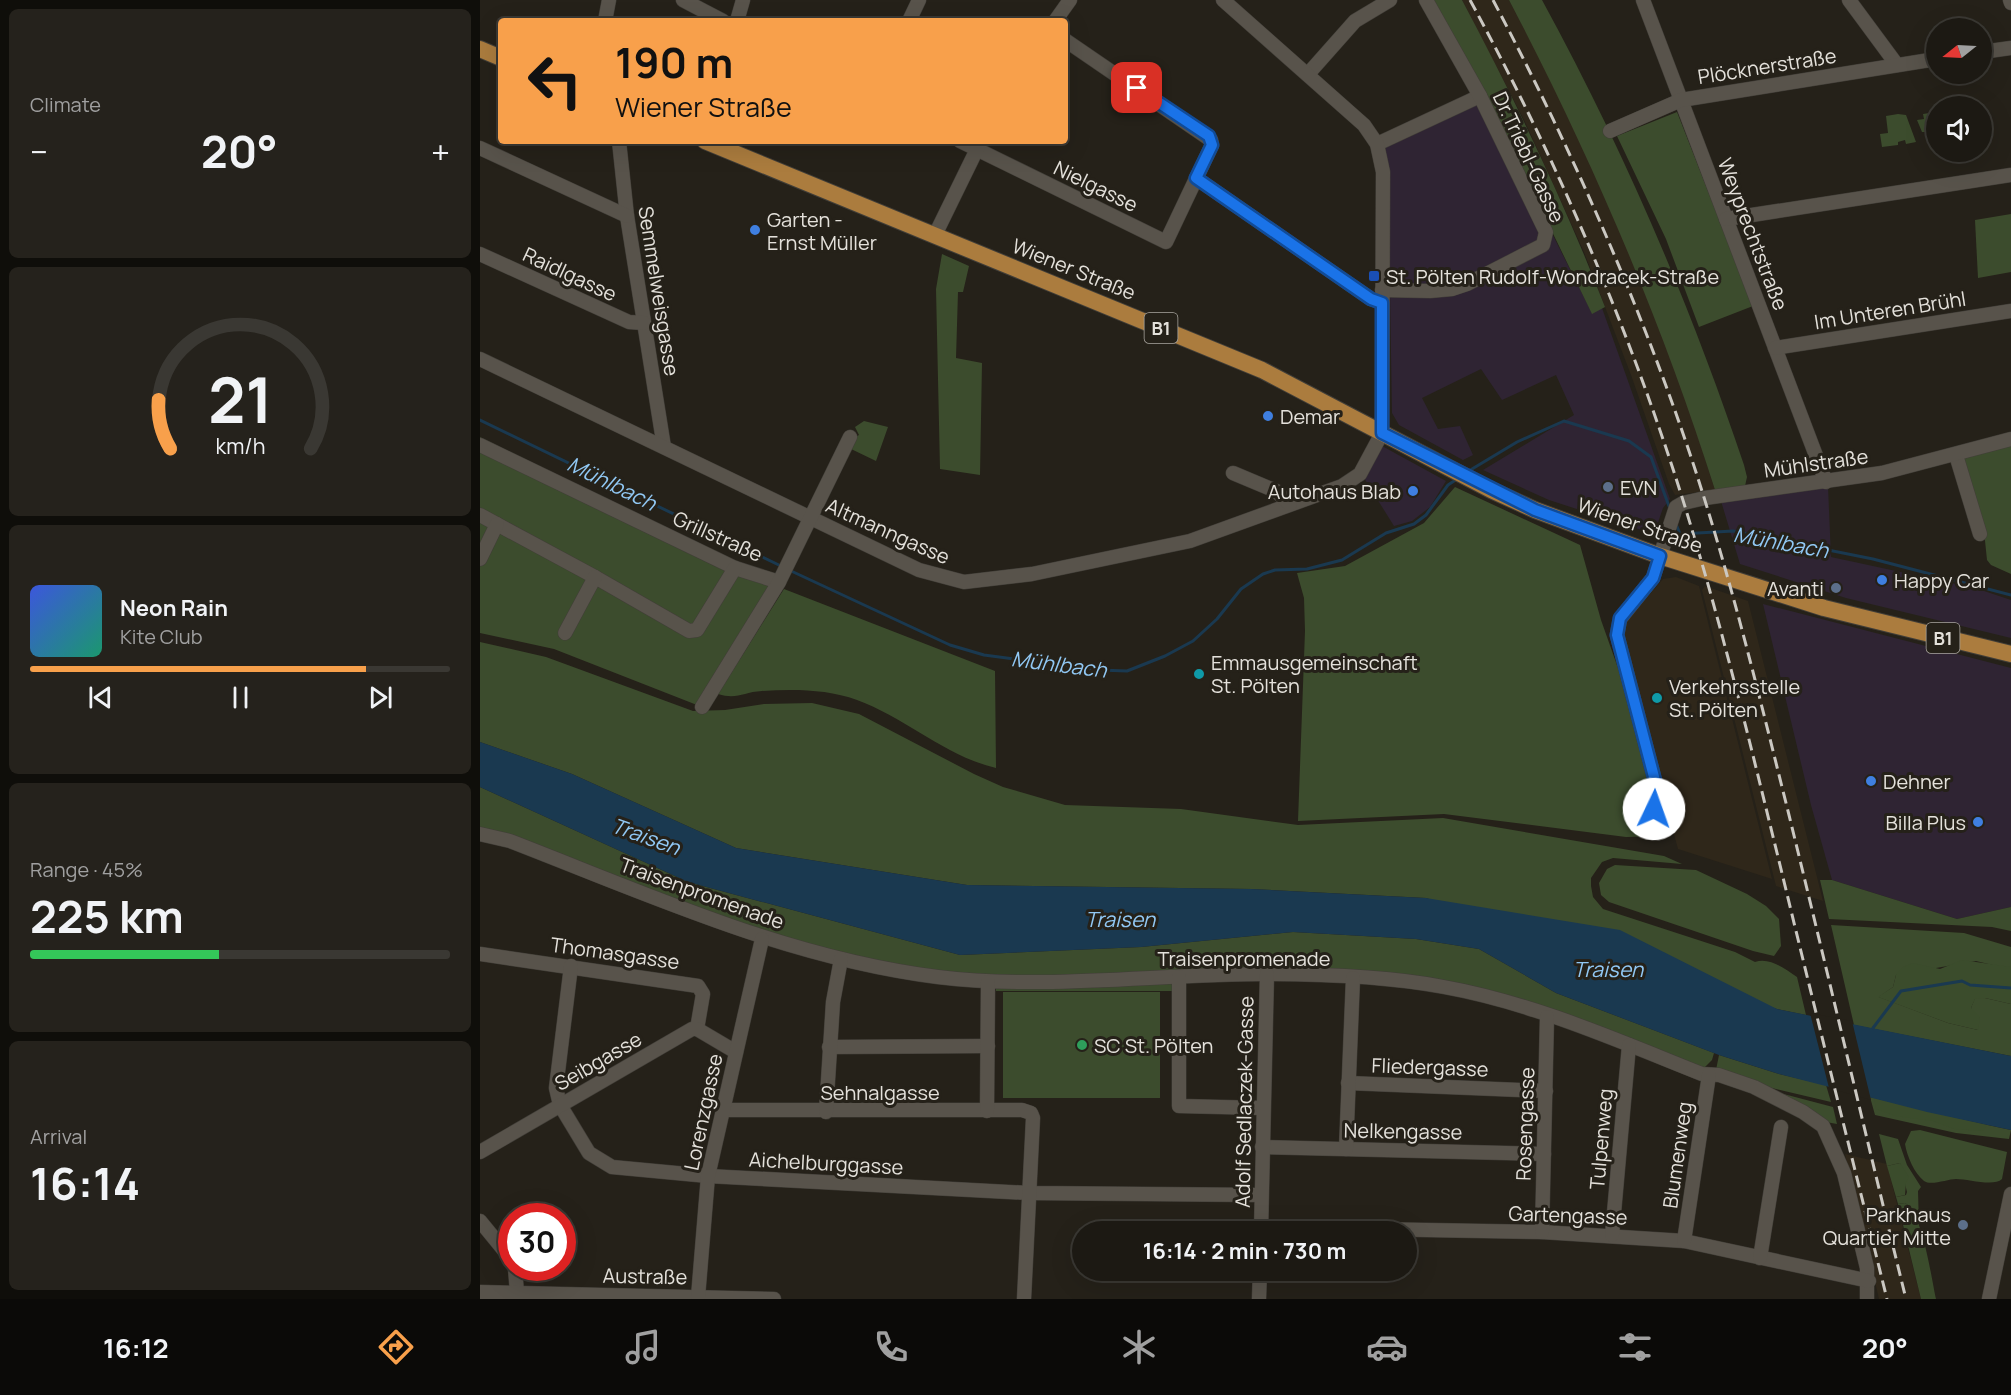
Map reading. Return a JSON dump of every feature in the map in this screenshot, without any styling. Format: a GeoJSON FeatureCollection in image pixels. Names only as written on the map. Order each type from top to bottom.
{"type":"FeatureCollection","features":[{"type":"Feature","properties":{"kind":"main road"},"geometry":{"type":"LineString","coordinates":[[480,49],[498,57]]}},
{"type":"Feature","properties":{"kind":"main road","name":"Wiener Straße"},"geometry":{"type":"LineString","coordinates":[[712,144],[1262,370],[1451,469],[1535,510],[1660,556],[1824,608],[2011,654]]}},
{"type":"Feature","properties":{"kind":"street"},"geometry":{"type":"LineString","coordinates":[[606,18],[609,0]]}},
{"type":"Feature","properties":{"kind":"street"},"geometry":{"type":"LineString","coordinates":[[683,0],[717,18]]}},
{"type":"Feature","properties":{"kind":"street"},"geometry":{"type":"LineString","coordinates":[[738,18],[743,0]]}},
{"type":"Feature","properties":{"kind":"street"},"geometry":{"type":"LineString","coordinates":[[1057,18],[1070,0]]}},
{"type":"Feature","properties":{"kind":"street"},"geometry":{"type":"LineString","coordinates":[[1308,74],[1355,21],[1390,0]]}},
{"type":"Feature","properties":{"kind":"street","name":"Dr.Triebl-Gasse"},"geometry":{"type":"LineString","coordinates":[[1382,296],[1452,289],[1467,284],[1543,246],[1546,232],[1480,96],[1426,0]]}},
{"type":"Feature","properties":{"kind":"street","name":"Weyprechtstraße"},"geometry":{"type":"LineString","coordinates":[[1644,0],[1826,482]]}},
{"type":"Feature","properties":{"kind":"street"},"geometry":{"type":"LineString","coordinates":[[1849,0],[1897,64]]}},
{"type":"Feature","properties":{"kind":"street"},"geometry":{"type":"LineString","coordinates":[[910,18],[915,1]]}},
{"type":"Feature","properties":{"kind":"street"},"geometry":{"type":"LineString","coordinates":[[1227,1],[1364,125],[1377,144],[1383,172],[1382,433]]}},
{"type":"Feature","properties":{"kind":"street"},"geometry":{"type":"LineString","coordinates":[[1068,42],[1209,136],[1212,145],[1196,178],[1371,299],[1382,296]]}},
{"type":"Feature","properties":{"kind":"street"},"geometry":{"type":"LineString","coordinates":[[1992,51],[2011,48]]}},
{"type":"Feature","properties":{"kind":"street","name":"Plöcknerstraße"},"geometry":{"type":"LineString","coordinates":[[1610,132],[1681,100],[1926,60]]}},
{"type":"Feature","properties":{"kind":"street"},"geometry":{"type":"LineString","coordinates":[[1377,144],[1480,96]]}},
{"type":"Feature","properties":{"kind":"street","name":"Semmelweisgasse"},"geometry":{"type":"LineString","coordinates":[[619,144],[627,216],[664,447]]}},
{"type":"Feature","properties":{"kind":"street"},"geometry":{"type":"LineString","coordinates":[[935,235],[979,145]]}},
{"type":"Feature","properties":{"kind":"street","name":"Nielgasse"},"geometry":{"type":"LineString","coordinates":[[979,145],[1166,242],[1196,178]]}},
{"type":"Feature","properties":{"kind":"street"},"geometry":{"type":"LineString","coordinates":[[480,148],[627,216]]}},
{"type":"Feature","properties":{"kind":"street"},"geometry":{"type":"LineString","coordinates":[[1726,219],[2011,175]]}},
{"type":"Feature","properties":{"kind":"street","name":"Raidlgasse"},"geometry":{"type":"LineString","coordinates":[[480,254],[629,322],[644,323]]}},
{"type":"Feature","properties":{"kind":"street","name":"Im Unteren Brühl"},"geometry":{"type":"LineString","coordinates":[[1775,348],[2011,311]]}},
{"type":"Feature","properties":{"kind":"street","name":"Altmanngasse"},"geometry":{"type":"LineString","coordinates":[[480,359],[919,570],[964,582],[1032,574],[1190,541],[1342,486],[1360,474],[1382,433]]}},
{"type":"Feature","properties":{"kind":"street"},"geometry":{"type":"LineString","coordinates":[[702,707],[779,582],[850,436]]}},
{"type":"Feature","properties":{"kind":"street","name":"Mühlstraße"},"geometry":{"type":"LineString","coordinates":[[1654,809],[1660,800],[1617,635],[1620,618],[1653,578],[1669,524],[1679,504],[1882,473],[2011,439]]}},
{"type":"Feature","properties":{"kind":"street","name":"Grillstraße"},"geometry":{"type":"LineString","coordinates":[[480,445],[735,568],[779,582]]}},
{"type":"Feature","properties":{"kind":"street"},"geometry":{"type":"LineString","coordinates":[[1956,454],[1980,534]]}},
{"type":"Feature","properties":{"kind":"street"},"geometry":{"type":"LineString","coordinates":[[1233,473],[1276,491],[1290,504]]}},
{"type":"Feature","properties":{"kind":"street"},"geometry":{"type":"LineString","coordinates":[[480,515],[689,631],[697,630],[735,568]]}},
{"type":"Feature","properties":{"kind":"street"},"geometry":{"type":"LineString","coordinates":[[480,559],[497,524]]}},
{"type":"Feature","properties":{"kind":"street"},"geometry":{"type":"LineString","coordinates":[[565,633],[595,577]]}},
{"type":"Feature","properties":{"kind":"street","name":"Traisenpromenade"},"geometry":{"type":"LineString","coordinates":[[480,834],[510,841],[696,916],[762,939],[841,959],[938,977],[988,982],[1267,974],[1353,978],[1446,987],[1506,1002],[1709,1075],[1719,1075],[1754,1087],[1803,1112],[1823,1126],[1845,1173],[1869,1281],[1867,1299]]}},
{"type":"Feature","properties":{"kind":"street","name":"Lorenzgasse"},"geometry":{"type":"LineString","coordinates":[[698,1297],[708,1176],[762,939]]}},
{"type":"Feature","properties":{"kind":"street","name":"Thomasgasse"},"geometry":{"type":"LineString","coordinates":[[480,954],[698,986],[704,994],[697,1029]]}},
{"type":"Feature","properties":{"kind":"street"},"geometry":{"type":"LineString","coordinates":[[826,1112],[833,1002],[841,959]]}},
{"type":"Feature","properties":{"kind":"street","name":"Aichelburggasse"},"geometry":{"type":"LineString","coordinates":[[571,966],[556,1088],[560,1105],[589,1153],[604,1164],[708,1176],[1028,1193],[1261,1195]]}},
{"type":"Feature","properties":{"kind":"street","name":"Adolf Sedlaczek-Gasse"},"geometry":{"type":"LineString","coordinates":[[1261,1221],[1267,974]]}},
{"type":"Feature","properties":{"kind":"street"},"geometry":{"type":"LineString","coordinates":[[1179,977],[1179,1106],[1263,1108]]}},
{"type":"Feature","properties":{"kind":"street"},"geometry":{"type":"LineString","coordinates":[[1346,1149],[1353,978]]}},
{"type":"Feature","properties":{"kind":"street"},"geometry":{"type":"LineString","coordinates":[[987,1111],[988,982]]}},
{"type":"Feature","properties":{"kind":"street","name":"Rosengasse"},"geometry":{"type":"LineString","coordinates":[[1542,1232],[1547,1017]]}},
{"type":"Feature","properties":{"kind":"street"},"geometry":{"type":"LineString","coordinates":[[697,1029],[736,1052]]}},
{"type":"Feature","properties":{"kind":"street","name":"Seibgasse"},"geometry":{"type":"LineString","coordinates":[[486,1149],[687,1032],[697,1029]]}},
{"type":"Feature","properties":{"kind":"street"},"geometry":{"type":"LineString","coordinates":[[829,1047],[988,1046]]}},
{"type":"Feature","properties":{"kind":"street","name":"Tulpenweg"},"geometry":{"type":"LineString","coordinates":[[1612,1236],[1629,1046]]}},
{"type":"Feature","properties":{"kind":"street","name":"Blumenweg"},"geometry":{"type":"LineString","coordinates":[[1684,1241],[1709,1075]]}},
{"type":"Feature","properties":{"kind":"street","name":"Fliedergasse"},"geometry":{"type":"LineString","coordinates":[[1348,1083],[1546,1091]]}},
{"type":"Feature","properties":{"kind":"street","name":"Sehnalgasse"},"geometry":{"type":"LineString","coordinates":[[723,1110],[826,1112],[1022,1110],[1031,1113],[1034,1118],[1028,1193]]}},
{"type":"Feature","properties":{"kind":"street"},"geometry":{"type":"LineString","coordinates":[[1760,1258],[1781,1127]]}},
{"type":"Feature","properties":{"kind":"street","name":"Nelkengasse"},"geometry":{"type":"LineString","coordinates":[[1262,1147],[1544,1154]]}},
{"type":"Feature","properties":{"kind":"street"},"geometry":{"type":"LineString","coordinates":[[1024,1299],[1028,1193]]}},
{"type":"Feature","properties":{"kind":"street"},"geometry":{"type":"LineString","coordinates":[[1991,1299],[2011,1194]]}},
{"type":"Feature","properties":{"kind":"street"},"geometry":{"type":"LineString","coordinates":[[480,1221],[498,1243]]}},
{"type":"Feature","properties":{"kind":"street","name":"Gartengasse"},"geometry":{"type":"LineString","coordinates":[[1417,1231],[1542,1232],[1684,1241],[1869,1281]]}},
{"type":"Feature","properties":{"kind":"street"},"geometry":{"type":"LineString","coordinates":[[516,1281],[517,1293]]}},
{"type":"Feature","properties":{"kind":"street"},"geometry":{"type":"LineString","coordinates":[[1259,1299],[1260,1281]]}},
{"type":"Feature","properties":{"kind":"street","name":"Austraße"},"geometry":{"type":"LineString","coordinates":[[480,1292],[774,1299]]}},
{"type":"Feature","properties":{"kind":"shaded area"},"geometry":{"type":"Polygon","coordinates":[[[1462,0],[1509,0],[1541,60],[1577,134],[1638,272],[1687,402],[1715,490],[1675,495],[1669,484],[1631,375],[1584,252],[1525,122],[1462,0]]]}},
{"type":"Feature","properties":{"kind":"shaded area"},"geometry":{"type":"Polygon","coordinates":[[[1484,98],[1592,313],[1602,308],[1670,499],[1663,508],[1654,534],[1549,500],[1483,470],[1574,415],[1556,375],[1502,400],[1481,369],[1422,398],[1438,429],[1460,426],[1473,455],[1463,460],[1399,425],[1392,413],[1388,171],[1385,146],[1484,98]]]}},
{"type":"Feature","properties":{"kind":"shaded area","name":"Autohaus Blab"},"geometry":{"type":"Polygon","coordinates":[[[1382,446],[1446,481],[1430,507],[1412,521],[1394,526],[1364,478],[1382,446]]]}},
{"type":"Feature","properties":{"kind":"shaded area"},"geometry":{"type":"Polygon","coordinates":[[[1828,486],[1831,557],[1975,588],[2011,600],[2011,638],[1846,598],[1740,564],[1721,501],[1828,486]]]}},
{"type":"Feature","properties":{"kind":"shaded area","name":"Verkehrsstelle St. Pölten"},"geometry":{"type":"Polygon","coordinates":[[[1676,577],[1699,586],[1772,879],[1678,849],[1622,640],[1624,624],[1663,579],[1676,577]]]}},
{"type":"Feature","properties":{"kind":"shaded area"},"geometry":{"type":"Polygon","coordinates":[[[1705,586],[1748,601],[1823,901],[1776,886],[1702,590],[1705,586]]]}},
{"type":"Feature","properties":{"kind":"shaded area"},"geometry":{"type":"Polygon","coordinates":[[[1763,604],[2011,668],[2011,907],[1957,919],[1832,880],[1811,805],[1763,604]]]}},
{"type":"Feature","properties":{"kind":"shaded area"},"geometry":{"type":"Polygon","coordinates":[[[1845,1154],[1887,1164],[1921,1299],[1879,1299],[1845,1154]]]}},
{"type":"Feature","properties":{"kind":"green space"},"geometry":{"type":"Polygon","coordinates":[[[1431,0],[1462,0],[1538,151],[1605,307],[1592,314],[1494,112],[1431,0]]]}},
{"type":"Feature","properties":{"kind":"green space"},"geometry":{"type":"Polygon","coordinates":[[[1509,0],[1542,0],[1600,112],[1653,228],[1701,345],[1744,465],[1747,477],[1745,486],[1715,490],[1672,365],[1623,241],[1569,120],[1509,0]]]}},
{"type":"Feature","properties":{"kind":"green space"},"geometry":{"type":"Polygon","coordinates":[[[1677,112],[1753,306],[1699,327],[1666,239],[1617,136],[1677,112]]]}},
{"type":"Feature","properties":{"kind":"green space"},"geometry":{"type":"Polygon","coordinates":[[[1923,114],[1926,114],[1926,132],[1922,132],[1917,120],[1924,119],[1923,114]]]}},
{"type":"Feature","properties":{"kind":"green space"},"geometry":{"type":"Polygon","coordinates":[[[1906,115],[1916,142],[1906,144],[1905,140],[1898,142],[1898,145],[1882,147],[1880,134],[1888,133],[1886,116],[1906,115]]]}},
{"type":"Feature","properties":{"kind":"green space"},"geometry":{"type":"Polygon","coordinates":[[[2011,214],[2011,272],[1978,278],[1975,220],[2011,214]]]}},
{"type":"Feature","properties":{"kind":"green space"},"geometry":{"type":"Polygon","coordinates":[[[942,254],[969,266],[963,292],[958,292],[956,358],[982,363],[980,475],[940,469],[936,289],[942,254]]]}},
{"type":"Feature","properties":{"kind":"green space"},"geometry":{"type":"Polygon","coordinates":[[[864,421],[888,427],[876,461],[849,448],[852,439],[859,435],[855,427],[864,421]]]}},
{"type":"Feature","properties":{"kind":"green space"},"geometry":{"type":"Polygon","coordinates":[[[480,437],[738,565],[784,580],[697,705],[554,649],[480,633],[480,437]]]}},
{"type":"Feature","properties":{"kind":"green space"},"geometry":{"type":"Polygon","coordinates":[[[2011,444],[2011,574],[1991,565],[1987,560],[1984,531],[1961,458],[2011,444]]]}},
{"type":"Feature","properties":{"kind":"green space"},"geometry":{"type":"Polygon","coordinates":[[[1455,487],[1580,545],[1601,620],[1618,668],[1662,836],[1626,837],[1444,814],[1298,821],[1305,631],[1304,598],[1297,573],[1345,566],[1424,523],[1455,487]]]}},
{"type":"Feature","properties":{"kind":"green space"},"geometry":{"type":"Polygon","coordinates":[[[784,589],[995,671],[996,768],[960,755],[875,708],[846,696],[798,690],[762,691],[735,696],[718,694],[784,589]]]}},
{"type":"Feature","properties":{"kind":"green space"},"geometry":{"type":"Polygon","coordinates":[[[480,642],[546,657],[693,711],[725,710],[764,704],[812,703],[859,714],[1003,787],[1065,805],[1181,809],[1298,825],[1443,818],[1664,856],[1682,864],[1613,858],[1602,862],[1591,878],[1593,897],[1603,909],[1735,952],[1755,962],[1772,962],[1782,967],[1797,977],[1806,1015],[1777,1009],[1426,898],[1251,889],[967,885],[736,848],[572,774],[480,742],[480,642]]]}},
{"type":"Feature","properties":{"kind":"green space"},"geometry":{"type":"Polygon","coordinates":[[[480,787],[688,882],[960,955],[1141,947],[1293,932],[1416,939],[1479,949],[1556,993],[1714,1053],[1712,1060],[1704,1068],[1462,984],[1163,975],[980,977],[889,964],[765,933],[480,829],[480,787]]]}},
{"type":"Feature","properties":{"kind":"green space"},"geometry":{"type":"Polygon","coordinates":[[[1615,865],[1696,870],[1747,894],[1766,906],[1779,919],[1781,946],[1774,956],[1753,951],[1609,902],[1601,895],[1599,883],[1607,869],[1615,865]]]}},
{"type":"Feature","properties":{"kind":"green space"},"geometry":{"type":"Polygon","coordinates":[[[1820,880],[1832,880],[1957,919],[2011,907],[2011,931],[1992,927],[1829,919],[1820,880]]]}},
{"type":"Feature","properties":{"kind":"green space"},"geometry":{"type":"Polygon","coordinates":[[[1831,925],[1964,933],[2011,947],[2011,967],[2005,968],[1976,961],[1896,975],[1893,987],[1879,997],[1948,1023],[1978,1030],[1971,1008],[1975,998],[2011,1004],[2011,1056],[1854,1025],[1831,925]]]}},
{"type":"Feature","properties":{"kind":"green space"},"geometry":{"type":"Polygon","coordinates":[[[1962,960],[2011,967],[2011,1004],[1985,998],[1975,999],[1971,1008],[1980,1017],[1978,1030],[1948,1023],[1878,997],[1893,987],[1896,975],[1903,967],[1913,963],[1940,969],[1962,960]]]}},
{"type":"Feature","properties":{"kind":"green space"},"geometry":{"type":"Polygon","coordinates":[[[1175,979],[1175,991],[996,991],[996,983],[1175,979]]]}},
{"type":"Feature","properties":{"kind":"green space","name":"SC St. Pölten"},"geometry":{"type":"Polygon","coordinates":[[[1003,992],[1160,992],[1160,1098],[1003,1098],[1003,992]]]}},
{"type":"Feature","properties":{"kind":"green space"},"geometry":{"type":"Polygon","coordinates":[[[1719,1055],[1779,1074],[1826,1085],[1831,1102],[1755,1084],[1716,1070],[1719,1055]]]}},
{"type":"Feature","properties":{"kind":"green space"},"geometry":{"type":"Polygon","coordinates":[[[1772,1091],[1833,1107],[1837,1124],[1826,1122],[1772,1091]]]}},
{"type":"Feature","properties":{"kind":"green space"},"geometry":{"type":"Polygon","coordinates":[[[1870,1097],[2011,1130],[2009,1139],[1956,1133],[1875,1115],[1870,1097]]]}},
{"type":"Feature","properties":{"kind":"green space"},"geometry":{"type":"Polygon","coordinates":[[[1874,1098],[1987,1125],[1983,1131],[1954,1129],[1933,1121],[1895,1116],[1876,1109],[1874,1098]]]}},
{"type":"Feature","properties":{"kind":"green space"},"geometry":{"type":"Polygon","coordinates":[[[1920,1130],[2007,1152],[2002,1179],[1993,1182],[1956,1179],[1935,1183],[1924,1181],[1917,1174],[1907,1154],[1905,1144],[1911,1131],[1920,1130]]]}},
{"type":"Feature","properties":{"kind":"green space"},"geometry":{"type":"Polygon","coordinates":[[[1879,1134],[1898,1139],[1907,1165],[1921,1187],[1918,1191],[1919,1227],[1911,1207],[1905,1203],[1898,1204],[1896,1197],[1906,1195],[1907,1192],[1900,1163],[1887,1166],[1879,1134]]]}},
{"type":"Feature","properties":{"kind":"green space"},"geometry":{"type":"Polygon","coordinates":[[[1900,1163],[1909,1177],[1905,1195],[1896,1197],[1887,1166],[1900,1163]]]}},
{"type":"Feature","properties":{"kind":"green space"},"geometry":{"type":"Polygon","coordinates":[[[1905,1203],[1911,1209],[1921,1232],[1936,1299],[1921,1299],[1898,1204],[1905,1203]]]}},
{"type":"Feature","properties":{"kind":"water","name":"Traisen"},"geometry":{"type":"Polygon","coordinates":[[[480,742],[572,774],[736,848],[967,885],[1251,889],[1426,898],[1620,930],[1777,1009],[2011,1056],[2011,1130],[1927,1112],[1779,1074],[1719,1055],[1556,993],[1479,949],[1416,939],[1293,932],[1141,947],[960,955],[688,882],[480,787],[480,742]]]}},
{"type":"Feature","properties":{"kind":"pier"},"geometry":{"type":"Polygon","coordinates":[[[1810,1013],[1852,1021],[1871,1100],[1829,1088],[1810,1013]]]}},
{"type":"Feature","properties":{"kind":"waterway","name":"Mühlbach"},"geometry":{"type":"LineString","coordinates":[[480,420],[783,567]]}},
{"type":"Feature","properties":{"kind":"waterway","name":"Mühlbach"},"geometry":{"type":"LineString","coordinates":[[1467,472],[1517,442],[1564,421],[1629,441],[1651,457],[1670,509]]}},
{"type":"Feature","properties":{"kind":"waterway","name":"Mühlbach"},"geometry":{"type":"LineString","coordinates":[[789,570],[950,645],[984,655],[1099,670],[1127,671],[1165,656],[1193,641],[1217,619],[1241,589],[1263,574],[1275,570],[1307,569],[1342,560],[1386,533],[1414,524],[1426,515],[1448,485],[1457,479]]}},
{"type":"Feature","properties":{"kind":"waterway","name":"Mühlbach"},"geometry":{"type":"LineString","coordinates":[[1676,524],[1680,534],[1733,531],[1873,559],[2011,595]]}},
{"type":"Feature","properties":{"kind":"waterway"},"geometry":{"type":"LineString","coordinates":[[1873,1028],[1901,991],[1962,981],[1970,985],[2011,988]]}},
{"type":"Feature","properties":{"kind":"railway"},"geometry":{"type":"LineString","coordinates":[[1470,0],[1500,56],[1582,228],[1629,346],[1688,515],[1743,714],[1887,1299]]}},
{"type":"Feature","properties":{"kind":"railway"},"geometry":{"type":"LineString","coordinates":[[1493,0],[1549,110],[1601,223],[1648,337],[1704,498],[1766,721],[1906,1299]]}},
{"type":"Feature","properties":{"kind":"place","name":"Garten - Ernst Müller"},"geometry":{"type":"Point","coordinates":[755,230]}},
{"type":"Feature","properties":{"kind":"place","name":"St. Pölten Rudolf-Wondracek-Straße"},"geometry":{"type":"Point","coordinates":[1374,276]}},
{"type":"Feature","properties":{"kind":"place","name":"Demar"},"geometry":{"type":"Point","coordinates":[1268,416]}},
{"type":"Feature","properties":{"kind":"place","name":"EVN"},"geometry":{"type":"Point","coordinates":[1608,487]}},
{"type":"Feature","properties":{"kind":"place","name":"Autohaus Blab"},"geometry":{"type":"Point","coordinates":[1413,491]}},
{"type":"Feature","properties":{"kind":"place","name":"Happy Car"},"geometry":{"type":"Point","coordinates":[1882,580]}},
{"type":"Feature","properties":{"kind":"place","name":"Avanti"},"geometry":{"type":"Point","coordinates":[1836,588]}},
{"type":"Feature","properties":{"kind":"place","name":"Emmausgemeinschaft St. Pölten"},"geometry":{"type":"Point","coordinates":[1199,674]}},
{"type":"Feature","properties":{"kind":"place","name":"Verkehrsstelle St. Pölten"},"geometry":{"type":"Point","coordinates":[1657,698]}},
{"type":"Feature","properties":{"kind":"place","name":"Dehner"},"geometry":{"type":"Point","coordinates":[1871,781]}},
{"type":"Feature","properties":{"kind":"place","name":"Billa Plus"},"geometry":{"type":"Point","coordinates":[1978,822]}},
{"type":"Feature","properties":{"kind":"place","name":"SC St. Pölten"},"geometry":{"type":"Point","coordinates":[1082,1045]}},
{"type":"Feature","properties":{"kind":"place","name":"Parkhaus Quartier Mitte"},"geometry":{"type":"Point","coordinates":[1963,1225]}},
{"type":"Feature","properties":{"kind":"route"},"geometry":{"type":"LineString","coordinates":[[1137,88],[1209,136],[1212,145],[1196,178],[1375,302],[1382,303],[1382,433],[1491,490],[1535,510],[1660,556],[1653,578],[1620,618],[1617,635],[1660,800],[1654,809]]}}]}
